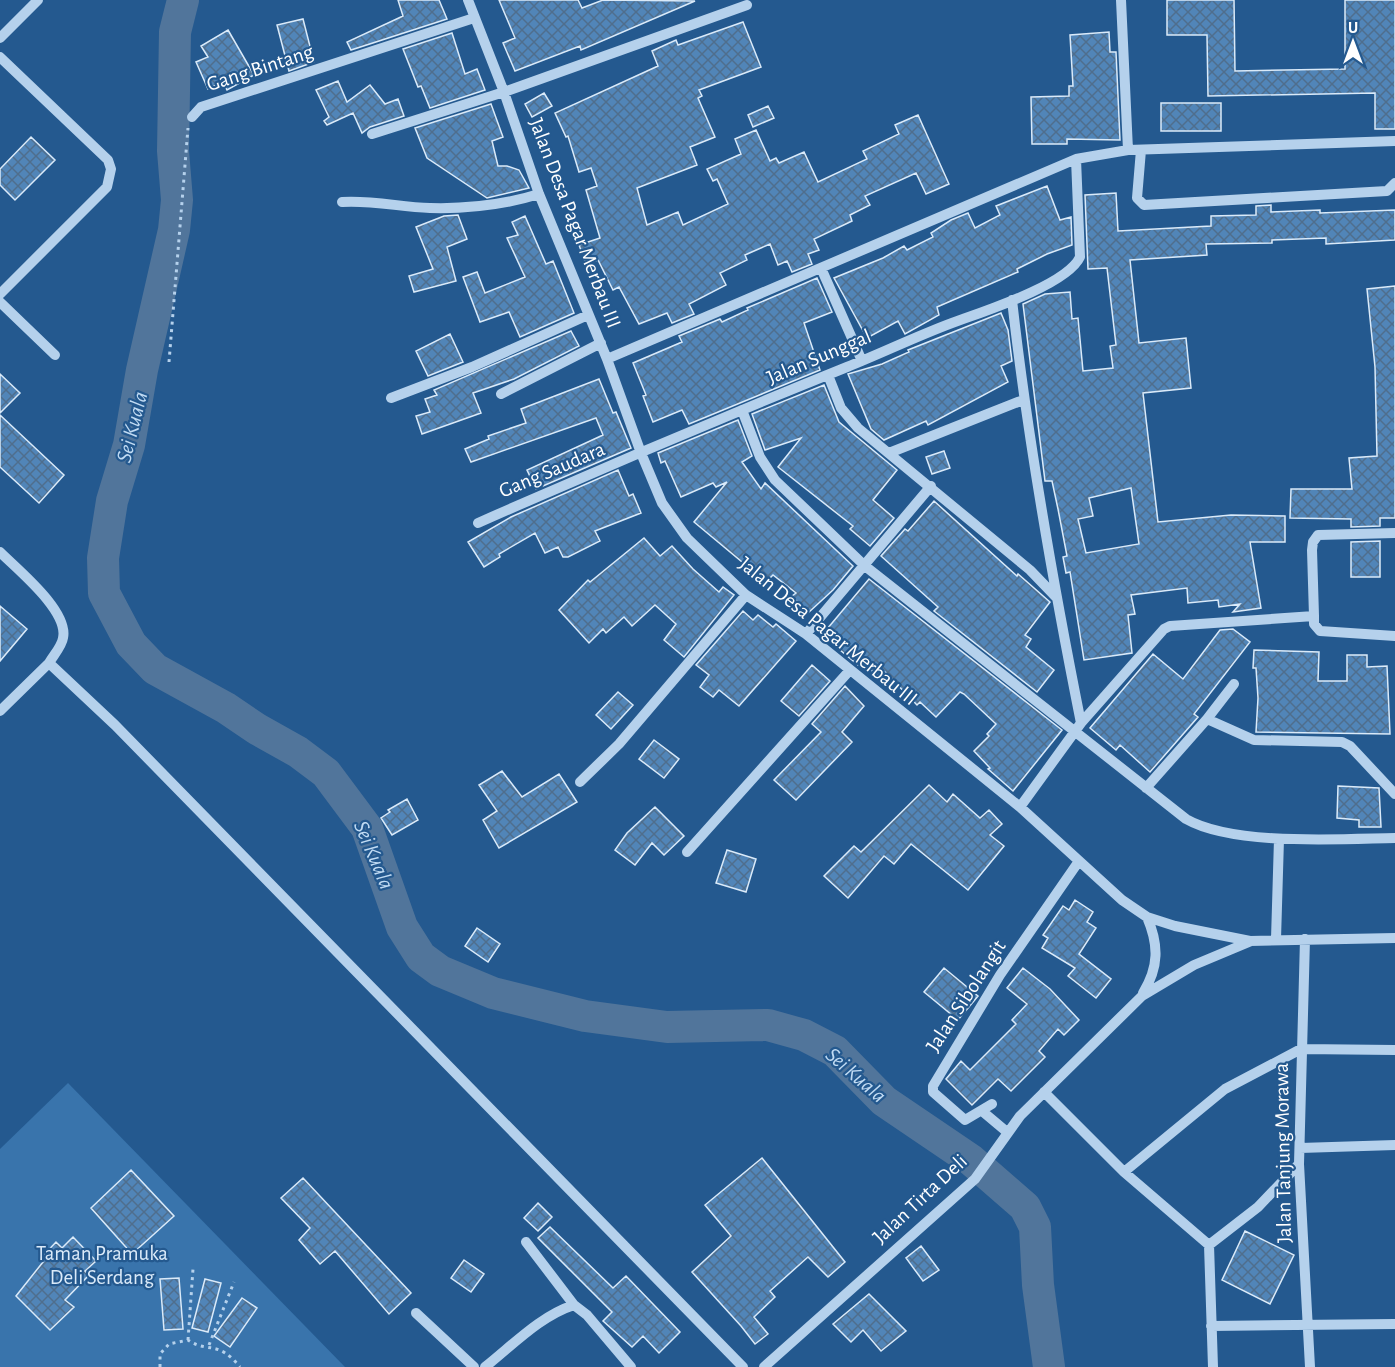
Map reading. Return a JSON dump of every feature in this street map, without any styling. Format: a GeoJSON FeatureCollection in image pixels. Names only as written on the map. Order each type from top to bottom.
{"type":"FeatureCollection","features":[{"type":"Feature","properties":{"kind":"street"},"geometry":{"type":"LineString","coordinates":[[0,38],[38,0]]}},
{"type":"Feature","properties":{"kind":"street","name":"Jalan Desa Pagar Merbau III"},"geometry":{"type":"LineString","coordinates":[[468,0],[504,92],[539,194],[601,343],[641,453],[662,503],[687,538],[746,595],[806,634],[1020,807],[1122,900],[1147,917],[1174,926],[1250,941],[1395,938]]}},
{"type":"Feature","properties":{"kind":"street"},"geometry":{"type":"LineString","coordinates":[[1121,0],[1128,150]]}},
{"type":"Feature","properties":{"kind":"street"},"geometry":{"type":"LineString","coordinates":[[372,134],[504,92],[747,5]]}},
{"type":"Feature","properties":{"kind":"street","name":"Gang Bintang"},"geometry":{"type":"LineString","coordinates":[[192,117],[201,107],[474,18]]}},
{"type":"Feature","properties":{"kind":"street"},"geometry":{"type":"LineString","coordinates":[[0,57],[108,160],[111,169],[106,187],[0,294]]}},
{"type":"Feature","properties":{"kind":"street"},"geometry":{"type":"LineString","coordinates":[[607,359],[1077,159],[1128,150],[1395,141]]}},
{"type":"Feature","properties":{"kind":"street"},"geometry":{"type":"LineString","coordinates":[[1141,150],[1137,198],[1143,205],[1387,191],[1395,183]]}},
{"type":"Feature","properties":{"kind":"street","name":"Jalan Sunggal"},"geometry":{"type":"LineString","coordinates":[[641,453],[862,361],[906,340],[1012,300],[1050,282],[1073,266],[1080,257],[1077,159]]}},
{"type":"Feature","properties":{"kind":"street"},"geometry":{"type":"LineString","coordinates":[[342,202],[393,203],[429,208],[502,204],[539,194]]}},
{"type":"Feature","properties":{"kind":"street"},"geometry":{"type":"LineString","coordinates":[[821,268],[862,361]]}},
{"type":"Feature","properties":{"kind":"street"},"geometry":{"type":"LineString","coordinates":[[1012,300],[1023,400],[1056,597],[1082,723]]}},
{"type":"Feature","properties":{"kind":"street"},"geometry":{"type":"LineString","coordinates":[[0,302],[55,355]]}},
{"type":"Feature","properties":{"kind":"street"},"geometry":{"type":"LineString","coordinates":[[392,398],[472,367],[588,315]]}},
{"type":"Feature","properties":{"kind":"street"},"geometry":{"type":"LineString","coordinates":[[501,394],[601,343]]}},
{"type":"Feature","properties":{"kind":"street"},"geometry":{"type":"LineString","coordinates":[[828,375],[841,408],[849,419],[1030,570],[1056,597]]}},
{"type":"Feature","properties":{"kind":"street"},"geometry":{"type":"LineString","coordinates":[[889,453],[1023,400]]}},
{"type":"Feature","properties":{"kind":"street"},"geometry":{"type":"LineString","coordinates":[[742,410],[760,457],[775,480],[865,566],[1196,825],[1279,839],[1395,838]]}},
{"type":"Feature","properties":{"kind":"street","name":"Gang Saudara"},"geometry":{"type":"LineString","coordinates":[[478,523],[641,453]]}},
{"type":"Feature","properties":{"kind":"street"},"geometry":{"type":"LineString","coordinates":[[806,634],[931,486]]}},
{"type":"Feature","properties":{"kind":"street"},"geometry":{"type":"LineString","coordinates":[[1395,533],[1318,535],[1313,542],[1312,550],[1314,624],[1320,631],[1395,636]]}},
{"type":"Feature","properties":{"kind":"street"},"geometry":{"type":"LineString","coordinates":[[0,552],[52,605],[62,622],[63,638],[49,663],[0,711]]}},
{"type":"Feature","properties":{"kind":"street"},"geometry":{"type":"LineString","coordinates":[[580,782],[634,728],[746,595]]}},
{"type":"Feature","properties":{"kind":"street"},"geometry":{"type":"LineString","coordinates":[[1020,807],[1082,723],[1170,626],[1314,616]]}},
{"type":"Feature","properties":{"kind":"street"},"geometry":{"type":"LineString","coordinates":[[49,663],[115,725],[743,1367]]}},
{"type":"Feature","properties":{"kind":"street"},"geometry":{"type":"LineString","coordinates":[[687,852],[850,670]]}},
{"type":"Feature","properties":{"kind":"street"},"geometry":{"type":"LineString","coordinates":[[1146,788],[1207,719],[1234,684]]}},
{"type":"Feature","properties":{"kind":"street"},"geometry":{"type":"LineString","coordinates":[[1207,719],[1244,738],[1254,740],[1342,742],[1350,746],[1395,794]]}},
{"type":"Feature","properties":{"kind":"street"},"geometry":{"type":"LineString","coordinates":[[1276,939],[1279,839]]}},
{"type":"Feature","properties":{"kind":"street","name":"Jalan Sibolangit"},"geometry":{"type":"LineString","coordinates":[[982,1111],[965,1120],[933,1092],[933,1086],[1000,975],[1079,861]]}},
{"type":"Feature","properties":{"kind":"street","name":"Jalan Tirta Deli"},"geometry":{"type":"LineString","coordinates":[[1142,996],[1152,978],[1157,957],[1155,936],[1147,917]]}},
{"type":"Feature","properties":{"kind":"street","name":"Jalan Tanjung Morawa"},"geometry":{"type":"LineString","coordinates":[[1305,939],[1299,1164],[1310,1367]]}},
{"type":"Feature","properties":{"kind":"street","name":"Jalan Tirta Deli"},"geometry":{"type":"LineString","coordinates":[[764,1367],[975,1179],[1005,1135],[1044,1092],[1142,996],[1194,965],[1250,941]]}},
{"type":"Feature","properties":{"kind":"street"},"geometry":{"type":"LineString","coordinates":[[1124,1172],[1225,1089],[1301,1049],[1395,1050]]}},
{"type":"Feature","properties":{"kind":"street"},"geometry":{"type":"LineString","coordinates":[[1044,1092],[1124,1172],[1209,1245],[1213,1367]]}},
{"type":"Feature","properties":{"kind":"street"},"geometry":{"type":"LineString","coordinates":[[992,1104],[982,1111],[1005,1135]]}},
{"type":"Feature","properties":{"kind":"street"},"geometry":{"type":"LineString","coordinates":[[1300,1148],[1395,1145]]}},
{"type":"Feature","properties":{"kind":"street"},"geometry":{"type":"LineString","coordinates":[[1209,1245],[1258,1206],[1299,1164]]}},
{"type":"Feature","properties":{"kind":"street"},"geometry":{"type":"LineString","coordinates":[[526,1242],[574,1305],[587,1315],[631,1367]]}},
{"type":"Feature","properties":{"kind":"street"},"geometry":{"type":"LineString","coordinates":[[485,1367],[545,1318],[574,1305]]}},
{"type":"Feature","properties":{"kind":"street"},"geometry":{"type":"LineString","coordinates":[[416,1313],[474,1367]]}},
{"type":"Feature","properties":{"kind":"street"},"geometry":{"type":"LineString","coordinates":[[1211,1326],[1395,1324]]}},
{"type":"Feature","properties":{"kind":"path","name":"Gang Bintang"},"geometry":{"type":"LineString","coordinates":[[169,362],[187,134],[192,117]]}},
{"type":"Feature","properties":{"kind":"path"},"geometry":{"type":"LineString","coordinates":[[188,1340],[193,1269]]}},
{"type":"Feature","properties":{"kind":"path"},"geometry":{"type":"LineString","coordinates":[[209,1345],[234,1282]]}},
{"type":"Feature","properties":{"kind":"path"},"geometry":{"type":"LineString","coordinates":[[188,1340],[197,1346],[209,1345],[223,1350],[240,1367]]}},
{"type":"Feature","properties":{"kind":"path"},"geometry":{"type":"LineString","coordinates":[[160,1367],[160,1354],[165,1347],[188,1340]]}},
{"type":"Feature","properties":{"kind":"green space","name":"Taman Pramuka Deli Serdang"},"geometry":{"type":"Polygon","coordinates":[[[68,1083],[345,1367],[0,1367],[0,1149],[68,1083]]]}},
{"type":"Feature","properties":{"kind":"building"},"geometry":{"type":"Polygon","coordinates":[[[398,0],[439,0],[447,19],[351,50],[347,42],[403,16],[398,0]]]}},
{"type":"Feature","properties":{"kind":"building"},"geometry":{"type":"Polygon","coordinates":[[[499,0],[578,0],[582,8],[603,0],[695,1],[581,50],[580,46],[515,71],[503,43],[515,38],[499,0]]]}},
{"type":"Feature","properties":{"kind":"building"},"geometry":{"type":"Polygon","coordinates":[[[1167,0],[1234,0],[1235,71],[1345,69],[1345,0],[1395,0],[1395,129],[1375,129],[1375,93],[1208,96],[1207,35],[1167,35],[1167,0]]]}},
{"type":"Feature","properties":{"kind":"building"},"geometry":{"type":"Polygon","coordinates":[[[303,19],[314,62],[289,71],[277,25],[303,19]]]}},
{"type":"Feature","properties":{"kind":"building"},"geometry":{"type":"Polygon","coordinates":[[[743,22],[761,67],[699,90],[702,96],[698,98],[715,137],[690,147],[697,165],[637,188],[647,225],[678,212],[683,225],[728,204],[717,179],[713,181],[707,169],[741,154],[735,139],[756,130],[770,161],[776,158],[779,163],[804,152],[818,182],[867,159],[863,151],[899,134],[895,125],[918,115],[949,184],[926,194],[916,173],[865,196],[870,205],[850,215],[852,221],[814,239],[819,250],[808,254],[812,264],[792,272],[787,261],[778,265],[770,244],[745,255],[747,260],[720,273],[726,285],[689,304],[694,314],[672,323],[667,313],[639,324],[619,287],[613,290],[598,260],[586,264],[579,245],[600,238],[586,190],[597,186],[591,168],[579,172],[568,136],[566,137],[555,113],[658,66],[652,51],[676,40],[678,45],[743,22]]]}},
{"type":"Feature","properties":{"kind":"building"},"geometry":{"type":"Polygon","coordinates":[[[228,30],[254,75],[227,90],[223,82],[208,89],[196,62],[208,57],[201,46],[228,30]]]}},
{"type":"Feature","properties":{"kind":"building"},"geometry":{"type":"Polygon","coordinates":[[[1109,32],[1110,52],[1116,52],[1120,140],[1067,139],[1067,144],[1032,144],[1031,97],[1069,96],[1069,86],[1073,86],[1070,35],[1109,32]]]}},
{"type":"Feature","properties":{"kind":"building"},"geometry":{"type":"Polygon","coordinates":[[[452,33],[465,74],[477,69],[485,90],[430,108],[421,86],[418,87],[403,49],[452,33]]]}},
{"type":"Feature","properties":{"kind":"building"},"geometry":{"type":"Polygon","coordinates":[[[338,81],[347,102],[370,85],[385,104],[398,99],[404,116],[370,127],[362,133],[353,113],[327,125],[324,121],[329,117],[316,90],[338,81]]]}},
{"type":"Feature","properties":{"kind":"building"},"geometry":{"type":"Polygon","coordinates":[[[544,93],[552,106],[532,117],[525,104],[544,93]]]}},
{"type":"Feature","properties":{"kind":"building"},"geometry":{"type":"Polygon","coordinates":[[[1161,103],[1221,103],[1221,131],[1161,131],[1161,103]]]}},
{"type":"Feature","properties":{"kind":"building"},"geometry":{"type":"Polygon","coordinates":[[[491,104],[503,137],[492,141],[498,166],[519,170],[529,188],[487,198],[427,158],[415,128],[491,104]]]}},
{"type":"Feature","properties":{"kind":"building"},"geometry":{"type":"Polygon","coordinates":[[[768,106],[774,118],[753,127],[748,115],[768,106]]]}},
{"type":"Feature","properties":{"kind":"building"},"geometry":{"type":"Polygon","coordinates":[[[31,137],[55,160],[15,200],[0,185],[0,169],[31,137]]]}},
{"type":"Feature","properties":{"kind":"building"},"geometry":{"type":"Polygon","coordinates":[[[1047,186],[1060,220],[1071,217],[1072,245],[1047,254],[1017,269],[1018,272],[937,307],[939,315],[905,334],[898,321],[867,338],[834,278],[883,258],[904,246],[907,250],[933,237],[931,233],[951,220],[968,213],[975,228],[1000,215],[996,206],[1047,186]]]}},
{"type":"Feature","properties":{"kind":"building"},"geometry":{"type":"Polygon","coordinates":[[[1116,193],[1118,231],[1211,226],[1211,216],[1256,215],[1256,206],[1271,205],[1271,212],[1395,210],[1395,240],[1326,244],[1326,238],[1272,240],[1272,243],[1206,244],[1207,255],[1130,260],[1139,343],[1186,338],[1191,388],[1143,393],[1158,522],[1231,515],[1285,516],[1285,542],[1250,542],[1261,608],[1233,612],[1240,604],[1219,607],[1218,600],[1188,603],[1187,588],[1131,595],[1135,614],[1128,615],[1132,653],[1084,660],[1070,572],[1066,573],[1063,557],[1067,556],[1052,481],[1045,481],[1023,304],[1045,294],[1070,292],[1072,319],[1078,318],[1083,371],[1113,368],[1110,346],[1116,345],[1107,268],[1088,269],[1085,195],[1116,193]],[[1131,488],[1089,498],[1093,516],[1078,519],[1086,553],[1139,544],[1131,488]]]}},
{"type":"Feature","properties":{"kind":"building"},"geometry":{"type":"Polygon","coordinates":[[[458,215],[467,239],[447,247],[456,281],[414,292],[409,276],[433,269],[416,227],[444,216],[458,215]]]}},
{"type":"Feature","properties":{"kind":"building"},"geometry":{"type":"Polygon","coordinates":[[[525,216],[546,264],[553,261],[574,313],[520,337],[509,312],[480,322],[463,277],[477,272],[485,293],[525,277],[507,238],[518,235],[512,222],[525,216]]]}},
{"type":"Feature","properties":{"kind":"building"},"geometry":{"type":"Polygon","coordinates":[[[817,278],[832,312],[804,323],[820,370],[689,424],[682,410],[653,422],[643,396],[646,395],[633,363],[682,342],[679,336],[720,319],[722,322],[748,310],[747,308],[817,278]]]}},
{"type":"Feature","properties":{"kind":"building"},"geometry":{"type":"Polygon","coordinates":[[[1395,286],[1395,518],[1380,518],[1380,526],[1351,527],[1351,519],[1290,518],[1291,489],[1352,489],[1349,458],[1377,456],[1375,367],[1367,289],[1395,286]]]}},
{"type":"Feature","properties":{"kind":"building"},"geometry":{"type":"Polygon","coordinates":[[[1001,313],[1008,330],[1012,361],[1001,366],[1008,382],[928,425],[926,421],[884,440],[871,429],[848,374],[882,364],[909,352],[908,350],[1001,313]]]}},
{"type":"Feature","properties":{"kind":"building"},"geometry":{"type":"Polygon","coordinates":[[[571,331],[579,346],[514,379],[473,393],[481,413],[422,434],[416,416],[430,412],[425,399],[437,395],[434,390],[571,331]]]}},
{"type":"Feature","properties":{"kind":"building"},"geometry":{"type":"Polygon","coordinates":[[[450,334],[463,362],[428,376],[416,351],[450,334]]]}},
{"type":"Feature","properties":{"kind":"building"},"geometry":{"type":"Polygon","coordinates":[[[0,374],[20,393],[0,413],[0,374]]]}},
{"type":"Feature","properties":{"kind":"building"},"geometry":{"type":"Polygon","coordinates":[[[599,379],[631,448],[536,489],[527,470],[603,435],[596,418],[471,462],[465,449],[489,439],[488,436],[526,423],[521,409],[599,379]]]}},
{"type":"Feature","properties":{"kind":"building"},"geometry":{"type":"Polygon","coordinates":[[[824,385],[839,422],[897,470],[873,500],[894,518],[870,546],[850,529],[853,526],[778,467],[801,438],[765,450],[752,414],[824,385]]]}},
{"type":"Feature","properties":{"kind":"building"},"geometry":{"type":"Polygon","coordinates":[[[0,415],[64,475],[39,503],[0,467],[0,415]]]}},
{"type":"Feature","properties":{"kind":"building"},"geometry":{"type":"Polygon","coordinates":[[[738,420],[752,456],[742,462],[761,489],[765,483],[853,566],[833,590],[808,613],[792,596],[796,593],[773,575],[766,582],[694,522],[727,482],[716,487],[713,483],[681,497],[665,461],[661,463],[658,453],[738,420]]]}},
{"type":"Feature","properties":{"kind":"building"},"geometry":{"type":"Polygon","coordinates":[[[944,451],[950,468],[932,474],[926,457],[944,451]]]}},
{"type":"Feature","properties":{"kind":"building"},"geometry":{"type":"Polygon","coordinates":[[[618,470],[629,496],[633,494],[641,513],[595,531],[600,541],[568,557],[563,557],[558,547],[545,553],[535,533],[499,554],[500,557],[484,567],[468,542],[511,517],[618,470]]]}},
{"type":"Feature","properties":{"kind":"building"},"geometry":{"type":"Polygon","coordinates":[[[934,501],[1017,576],[1018,574],[1050,602],[1025,635],[1031,639],[1026,647],[1054,670],[1037,692],[934,611],[938,607],[881,556],[905,529],[908,531],[934,501]]]}},
{"type":"Feature","properties":{"kind":"building"},"geometry":{"type":"Polygon","coordinates":[[[644,538],[660,556],[672,546],[719,592],[723,587],[734,595],[684,657],[664,640],[676,624],[655,605],[632,626],[624,617],[606,633],[603,629],[589,643],[559,610],[588,580],[590,582],[644,538]]]}},
{"type":"Feature","properties":{"kind":"building"},"geometry":{"type":"Polygon","coordinates":[[[1380,541],[1380,577],[1351,577],[1351,542],[1380,541]]]}},
{"type":"Feature","properties":{"kind":"building"},"geometry":{"type":"Polygon","coordinates":[[[869,579],[1062,730],[1013,791],[988,769],[990,768],[974,751],[989,736],[987,734],[996,724],[964,694],[960,692],[936,717],[920,702],[917,705],[885,672],[880,678],[861,661],[858,665],[822,635],[869,579]]]}},
{"type":"Feature","properties":{"kind":"building"},"geometry":{"type":"Polygon","coordinates":[[[0,606],[27,629],[0,661],[0,606]]]}},
{"type":"Feature","properties":{"kind":"building"},"geometry":{"type":"Polygon","coordinates":[[[743,611],[753,620],[758,615],[773,627],[776,624],[796,641],[739,706],[719,690],[713,697],[700,687],[709,675],[696,665],[743,611]]]}},
{"type":"Feature","properties":{"kind":"building"},"geometry":{"type":"Polygon","coordinates":[[[1233,629],[1250,642],[1194,714],[1198,717],[1150,772],[1120,745],[1116,750],[1090,728],[1153,654],[1183,679],[1220,630],[1233,629]]]}},
{"type":"Feature","properties":{"kind":"building"},"geometry":{"type":"Polygon","coordinates":[[[1254,650],[1319,652],[1318,681],[1347,681],[1347,655],[1367,655],[1367,667],[1387,666],[1390,734],[1256,732],[1258,698],[1256,668],[1253,668],[1254,650]]]}},
{"type":"Feature","properties":{"kind":"building"},"geometry":{"type":"Polygon","coordinates":[[[812,665],[830,681],[799,716],[781,701],[812,665]]]}},
{"type":"Feature","properties":{"kind":"building"},"geometry":{"type":"Polygon","coordinates":[[[845,686],[864,706],[842,732],[852,742],[796,800],[774,780],[821,732],[812,724],[845,686]]]}},
{"type":"Feature","properties":{"kind":"building"},"geometry":{"type":"Polygon","coordinates":[[[618,692],[633,705],[611,729],[596,715],[618,692]]]}},
{"type":"Feature","properties":{"kind":"building"},"geometry":{"type":"Polygon","coordinates":[[[654,740],[679,759],[664,778],[639,759],[654,740]]]}},
{"type":"Feature","properties":{"kind":"building"},"geometry":{"type":"Polygon","coordinates":[[[502,771],[522,797],[559,774],[577,802],[499,848],[483,820],[497,811],[479,785],[502,771]]]}},
{"type":"Feature","properties":{"kind":"building"},"geometry":{"type":"Polygon","coordinates":[[[929,785],[947,802],[953,794],[980,818],[989,810],[1002,824],[990,835],[1004,846],[968,890],[911,844],[894,864],[884,856],[848,898],[824,876],[854,846],[861,852],[929,785]]]}},
{"type":"Feature","properties":{"kind":"building"},"geometry":{"type":"Polygon","coordinates":[[[1338,786],[1379,788],[1381,827],[1359,827],[1359,820],[1337,818],[1338,786]]]}},
{"type":"Feature","properties":{"kind":"building"},"geometry":{"type":"Polygon","coordinates":[[[407,799],[418,820],[392,835],[381,818],[390,812],[388,810],[407,799]]]}},
{"type":"Feature","properties":{"kind":"building"},"geometry":{"type":"Polygon","coordinates":[[[655,807],[684,836],[664,855],[652,843],[635,865],[615,850],[627,833],[655,807]]]}},
{"type":"Feature","properties":{"kind":"building"},"geometry":{"type":"Polygon","coordinates":[[[727,850],[756,859],[746,892],[716,883],[727,850]]]}},
{"type":"Feature","properties":{"kind":"building"},"geometry":{"type":"Polygon","coordinates":[[[1075,900],[1093,912],[1087,922],[1096,928],[1079,954],[1111,979],[1096,998],[1068,976],[1075,968],[1042,948],[1048,938],[1043,935],[1063,906],[1069,910],[1075,900]]]}},
{"type":"Feature","properties":{"kind":"building"},"geometry":{"type":"Polygon","coordinates":[[[477,928],[500,944],[488,962],[465,946],[477,928]]]}},
{"type":"Feature","properties":{"kind":"building"},"geometry":{"type":"Polygon","coordinates":[[[944,968],[978,996],[958,1020],[924,992],[944,968]]]}},
{"type":"Feature","properties":{"kind":"building"},"geometry":{"type":"Polygon","coordinates":[[[1023,968],[1050,989],[1079,1020],[1064,1035],[1058,1029],[1039,1051],[1045,1057],[1011,1091],[998,1079],[972,1105],[946,1079],[961,1061],[970,1070],[1016,1024],[1012,1020],[1027,1004],[1007,988],[1023,968]]]}},
{"type":"Feature","properties":{"kind":"building"},"geometry":{"type":"Polygon","coordinates":[[[762,1158],[845,1262],[828,1277],[808,1257],[770,1291],[775,1297],[754,1317],[768,1334],[755,1344],[692,1272],[731,1236],[705,1205],[762,1158]]]}},
{"type":"Feature","properties":{"kind":"building"},"geometry":{"type":"Polygon","coordinates":[[[131,1170],[174,1216],[132,1254],[91,1208],[131,1170]]]}},
{"type":"Feature","properties":{"kind":"building"},"geometry":{"type":"Polygon","coordinates":[[[303,1178],[411,1293],[389,1314],[335,1251],[320,1264],[299,1240],[310,1228],[281,1198],[303,1178]]]}},
{"type":"Feature","properties":{"kind":"building"},"geometry":{"type":"Polygon","coordinates":[[[538,1203],[552,1217],[538,1231],[524,1218],[538,1203]]]}},
{"type":"Feature","properties":{"kind":"building"},"geometry":{"type":"Polygon","coordinates":[[[550,1227],[613,1288],[626,1276],[680,1332],[659,1353],[643,1336],[632,1347],[603,1321],[612,1312],[538,1238],[550,1227]]]}},
{"type":"Feature","properties":{"kind":"building"},"geometry":{"type":"Polygon","coordinates":[[[1245,1231],[1294,1255],[1270,1304],[1222,1280],[1245,1231]]]}},
{"type":"Feature","properties":{"kind":"building"},"geometry":{"type":"Polygon","coordinates":[[[73,1237],[96,1261],[85,1271],[89,1275],[65,1300],[74,1307],[50,1330],[16,1296],[43,1262],[40,1259],[56,1242],[62,1248],[73,1237]]]}},
{"type":"Feature","properties":{"kind":"building"},"geometry":{"type":"Polygon","coordinates":[[[921,1246],[939,1270],[923,1281],[906,1258],[921,1246]]]}},
{"type":"Feature","properties":{"kind":"building"},"geometry":{"type":"Polygon","coordinates":[[[464,1260],[484,1274],[471,1292],[451,1278],[464,1260]]]}},
{"type":"Feature","properties":{"kind":"building"},"geometry":{"type":"Polygon","coordinates":[[[179,1278],[183,1329],[164,1330],[160,1279],[179,1278]]]}},
{"type":"Feature","properties":{"kind":"building"},"geometry":{"type":"Polygon","coordinates":[[[205,1279],[221,1283],[208,1332],[192,1328],[205,1279]]]}},
{"type":"Feature","properties":{"kind":"building"},"geometry":{"type":"Polygon","coordinates":[[[869,1294],[906,1331],[881,1351],[863,1330],[851,1342],[833,1324],[869,1294]]]}},
{"type":"Feature","properties":{"kind":"building"},"geometry":{"type":"Polygon","coordinates":[[[242,1298],[257,1308],[230,1347],[214,1336],[242,1298]]]}},
{"type":"Feature","properties":{"kind":"waterway","name":"Sei Kuala"},"geometry":{"type":"LineString","coordinates":[[183,0],[175,32],[173,151],[177,200],[174,230],[142,370],[129,445],[112,501],[103,558],[104,593],[131,644],[155,669],[226,708],[298,752],[326,773],[367,828],[402,927],[421,957],[440,971],[493,993],[585,1016],[667,1027],[768,1025],[804,1035],[835,1051],[884,1101],[971,1160],[1025,1207],[1035,1227],[1038,1285],[1049,1367]]}}]}
